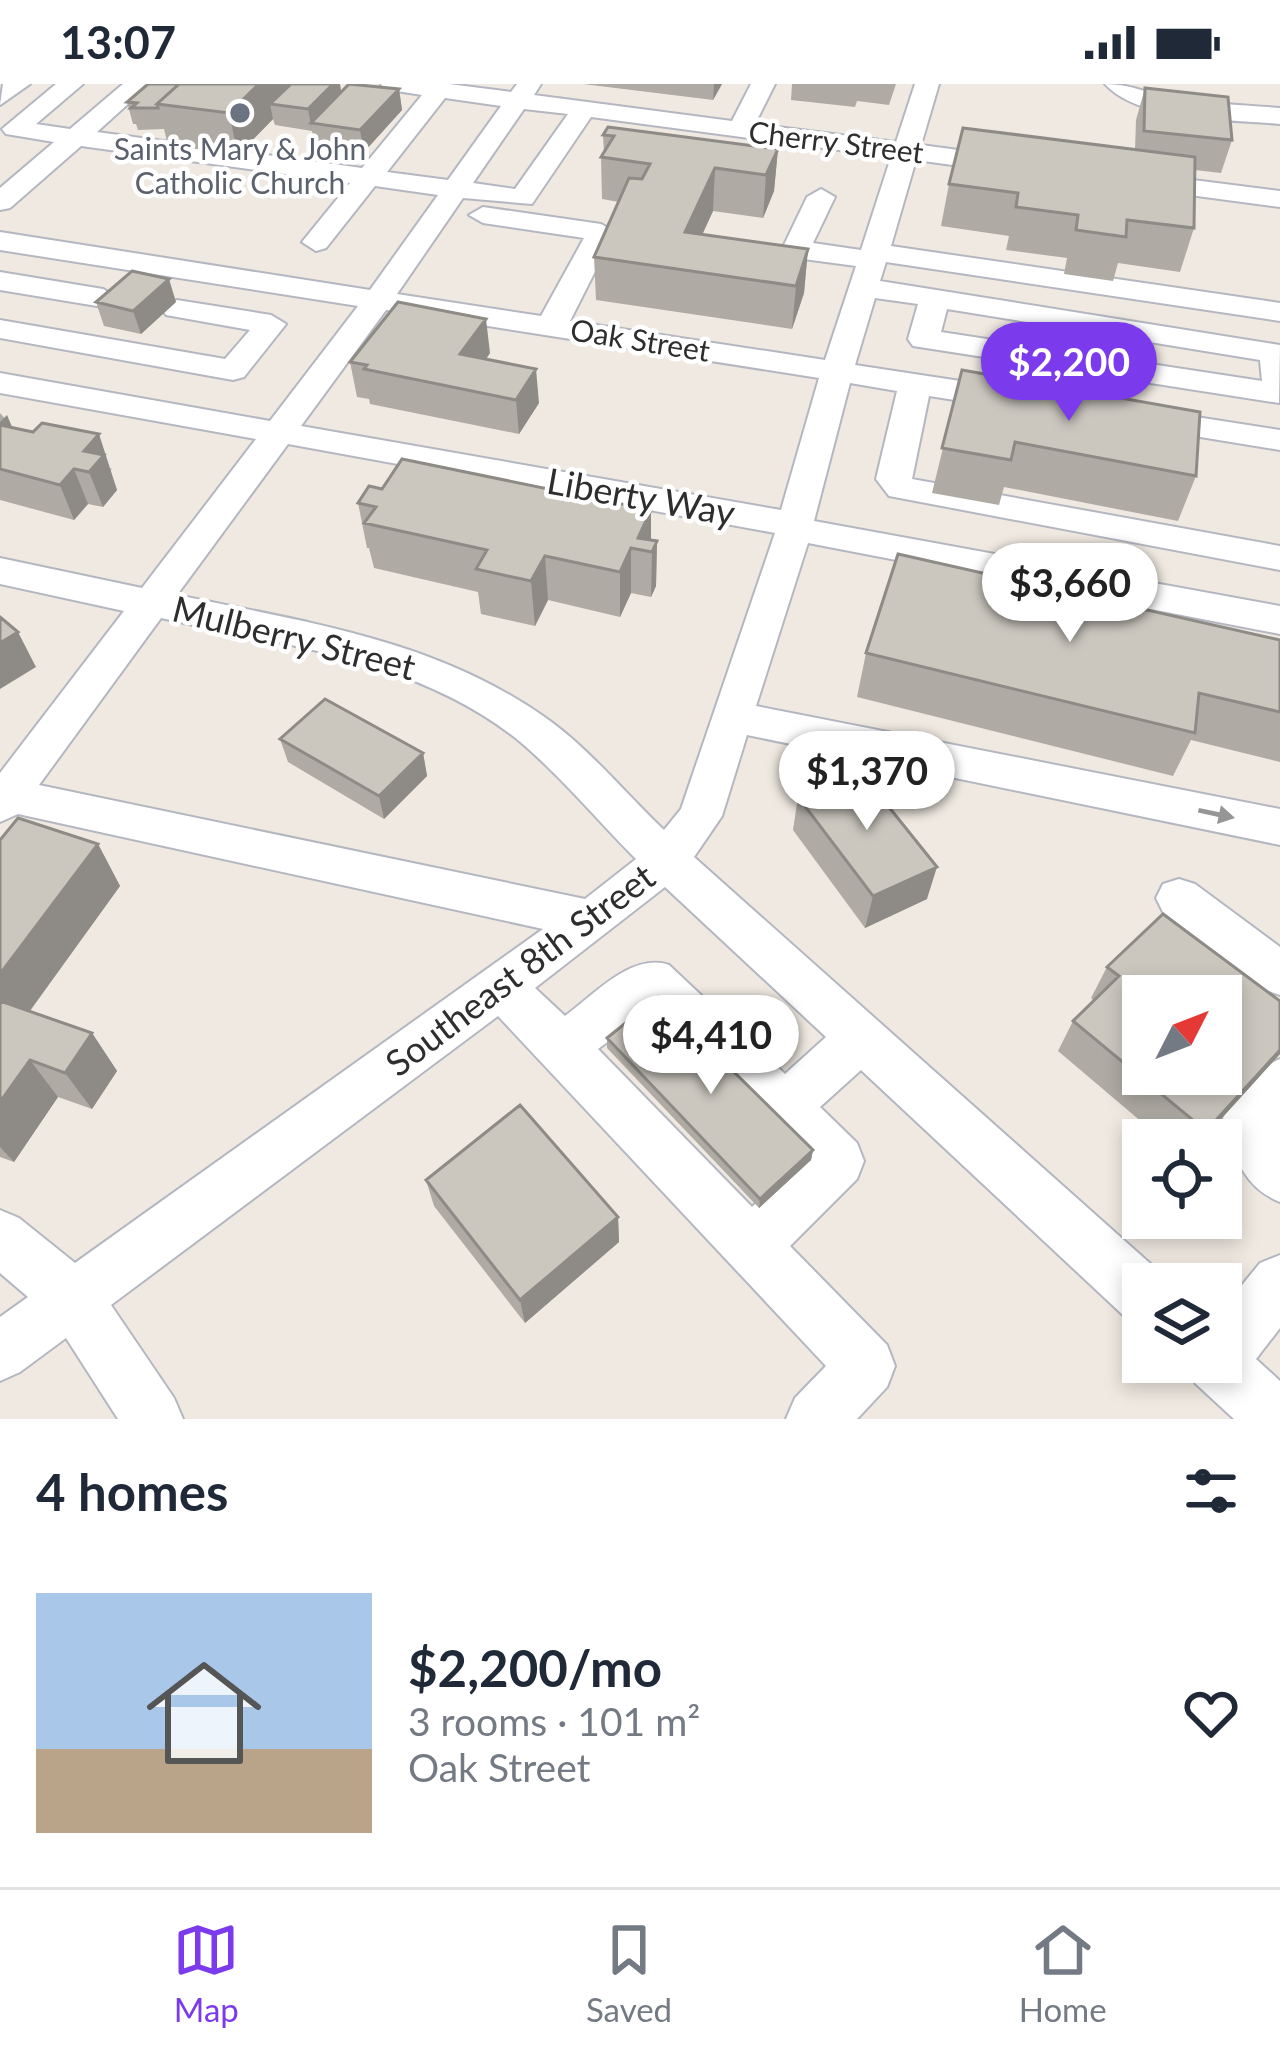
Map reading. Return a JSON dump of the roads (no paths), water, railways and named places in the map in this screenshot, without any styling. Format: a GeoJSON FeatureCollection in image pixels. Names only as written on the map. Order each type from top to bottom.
{"type":"FeatureCollection","features":[{"type":"Feature","properties":{"kind":"street"},"geometry":{"type":"LineString","coordinates":[[0,98],[18,84]]}},
{"type":"Feature","properties":{"kind":"street"},"geometry":{"type":"LineString","coordinates":[[71,84],[15,129],[372,177],[601,232],[551,327]]}},
{"type":"Feature","properties":{"kind":"street"},"geometry":{"type":"LineString","coordinates":[[0,202],[138,84]]}},
{"type":"Feature","properties":{"kind":"street","name":"Cherry Street"},"geometry":{"type":"LineString","coordinates":[[393,84],[523,92],[584,109],[1047,169]]}},
{"type":"Feature","properties":{"kind":"street"},"geometry":{"type":"LineString","coordinates":[[740,130],[763,84]]}},
{"type":"Feature","properties":{"kind":"street","name":"Southeast 8th Street"},"geometry":{"type":"LineString","coordinates":[[0,1352],[593,920],[666,860],[700,816],[794,529],[836,372],[927,84]]}},
{"type":"Feature","properties":{"kind":"street"},"geometry":{"type":"LineString","coordinates":[[1118,84],[1128,94],[1153,101],[1280,116]]}},
{"type":"Feature","properties":{"kind":"street"},"geometry":{"type":"LineString","coordinates":[[316,242],[439,89]]}},
{"type":"Feature","properties":{"kind":"street"},"geometry":{"type":"LineString","coordinates":[[523,92],[379,300],[4,800],[593,920]]}},
{"type":"Feature","properties":{"kind":"street"},"geometry":{"type":"LineString","coordinates":[[449,199],[522,198],[584,109]]}},
{"type":"Feature","properties":{"kind":"street"},"geometry":{"type":"LineString","coordinates":[[644,117],[640,134],[646,147]]}},
{"type":"Feature","properties":{"kind":"street"},"geometry":{"type":"LineString","coordinates":[[782,162],[805,139]]}},
{"type":"Feature","properties":{"kind":"street"},"geometry":{"type":"LineString","coordinates":[[1117,178],[1280,199]]}},
{"type":"Feature","properties":{"kind":"street"},"geometry":{"type":"LineString","coordinates":[[821,197],[796,249],[871,266],[1280,312]]}},
{"type":"Feature","properties":{"kind":"street","name":"Oak Street"},"geometry":{"type":"LineString","coordinates":[[0,241],[100,247],[223,276],[1045,404]]}},
{"type":"Feature","properties":{"kind":"street"},"geometry":{"type":"LineString","coordinates":[[0,281],[90,296],[100,247]]}},
{"type":"Feature","properties":{"kind":"street"},"geometry":{"type":"LineString","coordinates":[[223,276],[245,249]]}},
{"type":"Feature","properties":{"kind":"street"},"geometry":{"type":"LineString","coordinates":[[871,266],[934,299],[1278,353],[1279,393],[1099,389]]}},
{"type":"Feature","properties":{"kind":"street"},"geometry":{"type":"LineString","coordinates":[[934,299],[924,339],[1280,440]]}},
{"type":"Feature","properties":{"kind":"street"},"geometry":{"type":"LineString","coordinates":[[0,359],[14,331],[233,370],[271,324],[177,309]]}},
{"type":"Feature","properties":{"kind":"street"},"geometry":{"type":"LineString","coordinates":[[1099,389],[1100,324]]}},
{"type":"Feature","properties":{"kind":"street","name":"Liberty Way"},"geometry":{"type":"LineString","coordinates":[[0,383],[784,522],[794,529],[1280,620]]}},
{"type":"Feature","properties":{"kind":"street"},"geometry":{"type":"LineString","coordinates":[[915,384],[893,479],[902,488],[1280,558]]}},
{"type":"Feature","properties":{"kind":"street","name":"Mulberry Street"},"geometry":{"type":"LineString","coordinates":[[0,571],[386,653],[465,687],[532,729],[666,860],[1122,1276]]}},
{"type":"Feature","properties":{"kind":"street"},"geometry":{"type":"LineString","coordinates":[[732,717],[1280,827]]}},
{"type":"Feature","properties":{"kind":"street"},"geometry":{"type":"LineString","coordinates":[[1179,898],[1280,974]]}},
{"type":"Feature","properties":{"kind":"street"},"geometry":{"type":"LineString","coordinates":[[563,1048],[652,980],[736,1074],[838,1161],[751,1245]]}},
{"type":"Feature","properties":{"kind":"street"},"geometry":{"type":"LineString","coordinates":[[501,987],[563,1048],[625,1090],[707,1176],[751,1245],[866,1366],[817,1419]]}},
{"type":"Feature","properties":{"kind":"street"},"geometry":{"type":"LineString","coordinates":[[777,1113],[861,1038]]}},
{"type":"Feature","properties":{"kind":"street"},"geometry":{"type":"LineString","coordinates":[[1280,1083],[1249,1118],[1262,1158],[1280,1176]]}},
{"type":"Feature","properties":{"kind":"street"},"geometry":{"type":"LineString","coordinates":[[0,1237],[74,1298],[153,1419]]}},
{"type":"Feature","properties":{"kind":"street"},"geometry":{"type":"LineString","coordinates":[[1242,1330],[1280,1283]]}},
{"type":"Feature","properties":{"kind":"street"},"geometry":{"type":"LineString","coordinates":[[1242,1383],[1278,1419]]}},
{"type":"Feature","properties":{"kind":"place","name":"Saints Mary & John Catholic Church"},"geometry":{"type":"Point","coordinates":[240,113]}}]}
